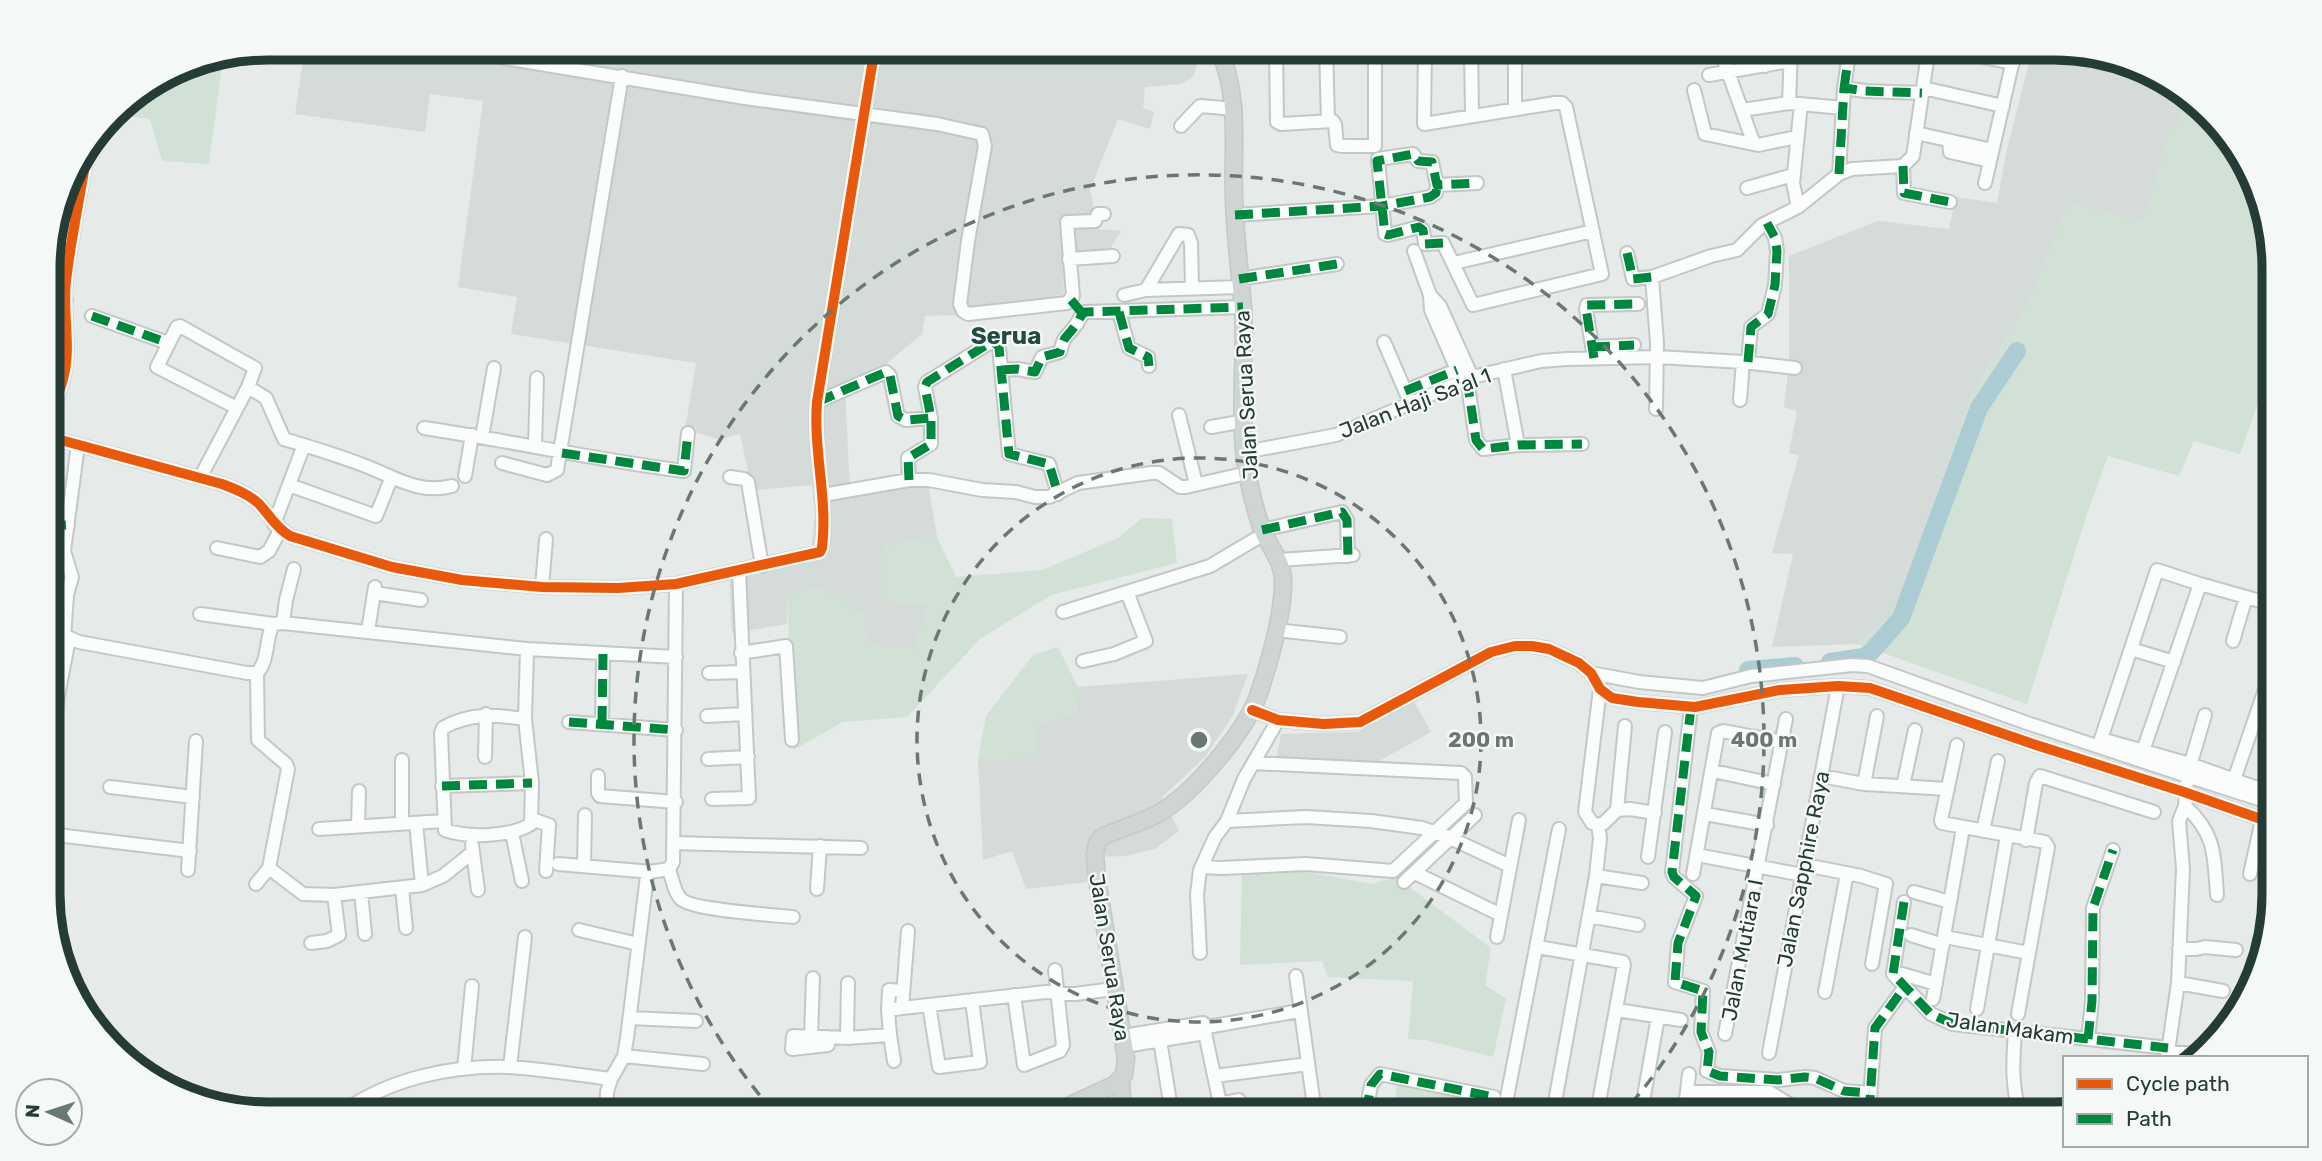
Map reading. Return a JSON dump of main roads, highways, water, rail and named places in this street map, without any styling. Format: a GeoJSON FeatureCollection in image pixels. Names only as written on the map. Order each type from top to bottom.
{"type":"FeatureCollection","features":[{"type":"Feature","properties":{"kind":"main road","name":"Jalan Serua Raya"},"geometry":{"type":"LineString","coordinates":[[1122,1102],[1121,1081],[1126,1066],[1124,1041],[1113,989],[1097,879],[1097,844],[1102,837],[1162,811],[1184,795],[1213,766],[1252,710],[1265,675],[1283,583],[1279,560],[1263,532],[1254,508],[1247,473],[1242,307],[1235,215],[1235,108],[1223,60]]}},
{"type":"Feature","properties":{"kind":"main road"},"geometry":{"type":"LineString","coordinates":[[1077,1102],[1121,1081]]}},
{"type":"Feature","properties":{"kind":"waterway"},"geometry":{"type":"LineString","coordinates":[[1830,662],[1864,657],[1901,618],[1979,408],[2017,351]]}},
{"type":"Feature","properties":{"kind":"waterway"},"geometry":{"type":"LineString","coordinates":[[1748,670],[1795,666]]}},
{"type":"Feature","properties":{"kind":"district","name":"Serua"},"geometry":{"type":"Point","coordinates":[1006,336]}}]}
